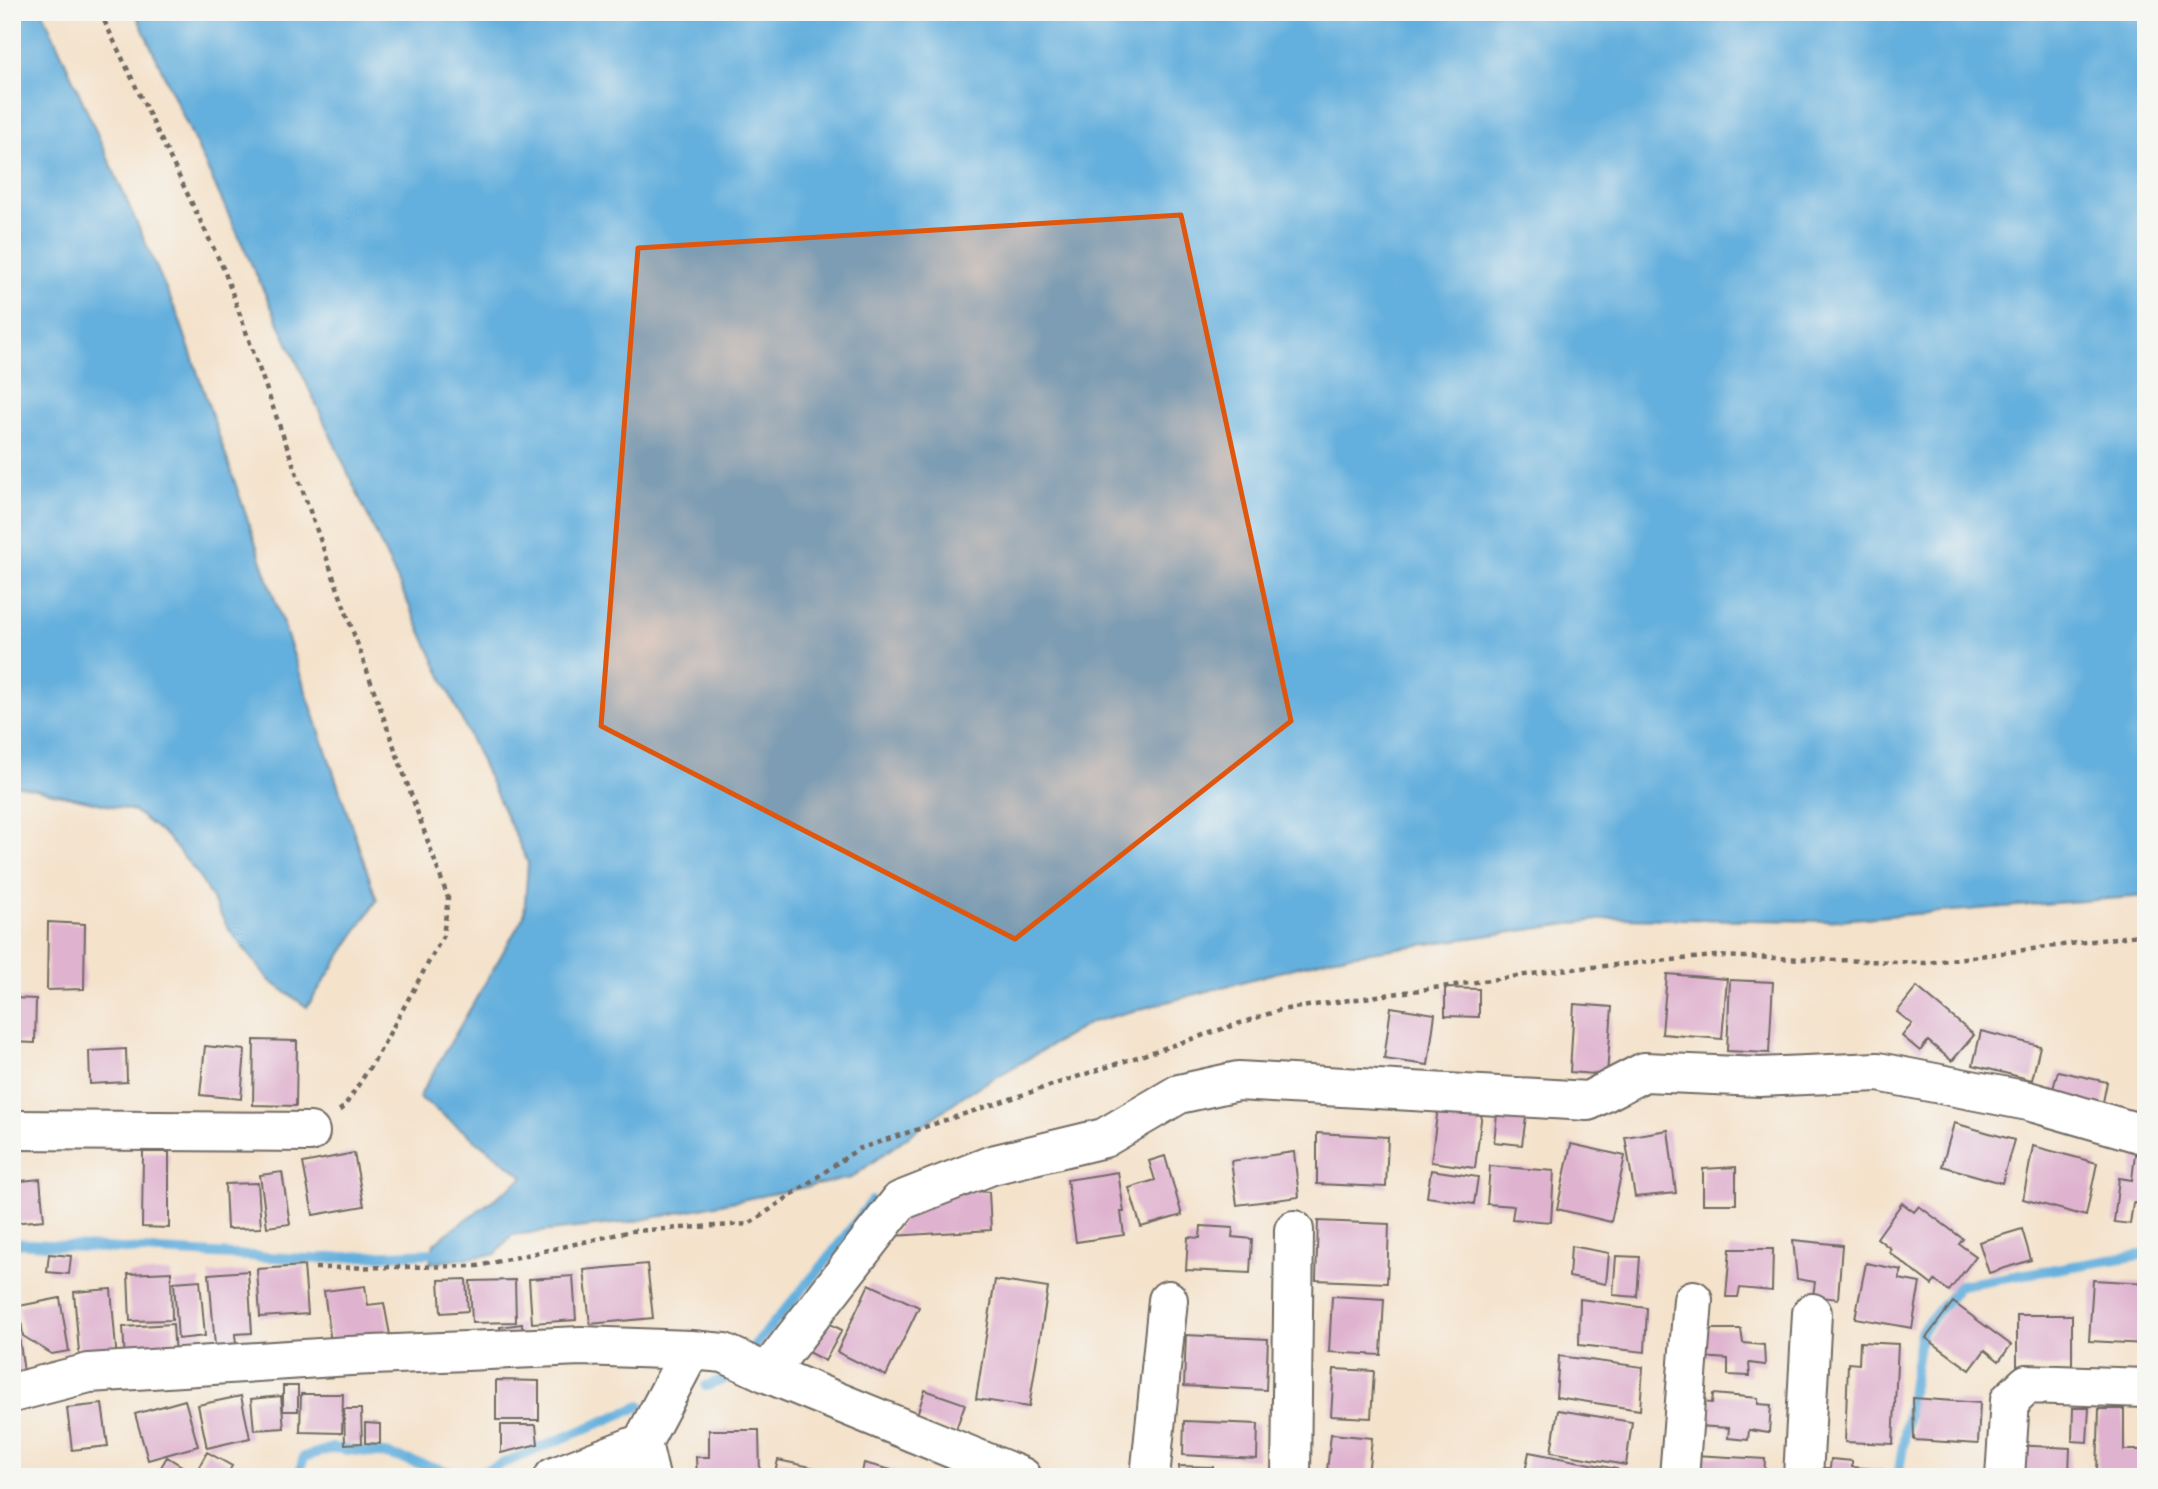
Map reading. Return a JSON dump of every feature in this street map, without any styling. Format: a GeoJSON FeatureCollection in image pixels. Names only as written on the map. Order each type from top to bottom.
{"type":"FeatureCollection","features":[{"type":"Feature","properties":{"kind":"street"},"geometry":{"type":"LineString","coordinates":[[767,1373],[900,1201],[992,1166],[1104,1138],[1179,1094],[1238,1081],[1588,1101],[1644,1072],[1760,1077],[1878,1072],[2028,1101],[2146,1135]]}},
{"type":"Feature","properties":{"kind":"street"},"geometry":{"type":"LineString","coordinates":[[12,1130],[310,1132]]}},
{"type":"Feature","properties":{"kind":"street"},"geometry":{"type":"LineString","coordinates":[[1291,1477],[1294,1230]]}},
{"type":"Feature","properties":{"kind":"street"},"geometry":{"type":"LineString","coordinates":[[1150,1477],[1168,1300]]}},
{"type":"Feature","properties":{"kind":"street"},"geometry":{"type":"LineString","coordinates":[[1679,1477],[1693,1300]]}},
{"type":"Feature","properties":{"kind":"street"},"geometry":{"type":"LineString","coordinates":[[1803,1477],[1812,1313]]}},
{"type":"Feature","properties":{"kind":"street"},"geometry":{"type":"LineString","coordinates":[[12,1393],[89,1373],[350,1356],[581,1346],[691,1350],[724,1353],[1022,1477]]}},
{"type":"Feature","properties":{"kind":"street"},"geometry":{"type":"LineString","coordinates":[[554,1477],[646,1460],[691,1350]]}},
{"type":"Feature","properties":{"kind":"street"},"geometry":{"type":"LineString","coordinates":[[2006,1477],[2010,1400],[2027,1384],[2146,1388]]}},
{"type":"Feature","properties":{"kind":"path"},"geometry":{"type":"LineString","coordinates":[[100,12],[224,270],[448,898],[443,936],[376,1058],[344,1107],[310,1132]]}},
{"type":"Feature","properties":{"kind":"highlighted area"},"geometry":{"type":"Polygon","coordinates":[[[1181,215],[1291,721],[1015,939],[601,726],[638,248],[1181,215]]]}},
{"type":"Feature","properties":{"kind":"water"},"geometry":{"type":"Polygon","coordinates":[[[12,12],[43,12],[179,318],[377,900],[307,1007],[270,981],[230,931],[197,873],[166,836],[134,811],[12,784],[12,12]]]}},
{"type":"Feature","properties":{"kind":"water"},"geometry":{"type":"Polygon","coordinates":[[[135,12],[2146,12],[2146,896],[1825,921],[1612,918],[1335,957],[1092,1022],[963,1096],[851,1178],[631,1222],[512,1235],[496,1254],[430,1263],[434,1243],[524,1177],[419,1097],[524,916],[528,863],[135,12]]]}},
{"type":"Feature","properties":{"kind":"building"},"geometry":{"type":"Polygon","coordinates":[[[48,922],[85,924],[84,989],[47,990],[48,922]]]}},
{"type":"Feature","properties":{"kind":"building"},"geometry":{"type":"Polygon","coordinates":[[[1667,974],[1727,979],[1722,1039],[1662,1034],[1667,974]]]}},
{"type":"Feature","properties":{"kind":"building"},"geometry":{"type":"Polygon","coordinates":[[[1730,980],[1773,982],[1769,1053],[1727,1051],[1730,980]]]}},
{"type":"Feature","properties":{"kind":"building"},"geometry":{"type":"Polygon","coordinates":[[[1917,987],[1974,1035],[1952,1061],[1928,1041],[1920,1051],[1902,1036],[1912,1024],[1897,1012],[1917,987]]]}},
{"type":"Feature","properties":{"kind":"building"},"geometry":{"type":"Polygon","coordinates":[[[1445,988],[1479,989],[1479,1017],[1445,1016],[1445,988]]]}},
{"type":"Feature","properties":{"kind":"building"},"geometry":{"type":"Polygon","coordinates":[[[12,998],[36,999],[35,1043],[12,1042],[12,998]]]}},
{"type":"Feature","properties":{"kind":"building"},"geometry":{"type":"Polygon","coordinates":[[[1574,1004],[1612,1007],[1607,1075],[1570,1072],[1574,1004]]]}},
{"type":"Feature","properties":{"kind":"building"},"geometry":{"type":"Polygon","coordinates":[[[1391,1007],[1435,1014],[1428,1065],[1384,1059],[1391,1007]]]}},
{"type":"Feature","properties":{"kind":"building"},"geometry":{"type":"Polygon","coordinates":[[[1981,1031],[2040,1046],[2032,1080],[1973,1065],[1981,1031]]]}},
{"type":"Feature","properties":{"kind":"building"},"geometry":{"type":"Polygon","coordinates":[[[254,1040],[297,1041],[296,1106],[253,1105],[254,1040]]]}},
{"type":"Feature","properties":{"kind":"building"},"geometry":{"type":"Polygon","coordinates":[[[205,1046],[245,1050],[241,1099],[200,1095],[205,1046]]]}},
{"type":"Feature","properties":{"kind":"building"},"geometry":{"type":"Polygon","coordinates":[[[126,1049],[127,1082],[90,1084],[89,1051],[126,1049]]]}},
{"type":"Feature","properties":{"kind":"building"},"geometry":{"type":"Polygon","coordinates":[[[2058,1071],[2107,1082],[2100,1117],[2049,1103],[2058,1071]]]}},
{"type":"Feature","properties":{"kind":"building"},"geometry":{"type":"Polygon","coordinates":[[[1438,1107],[1482,1112],[1475,1168],[1431,1162],[1438,1107]]]}},
{"type":"Feature","properties":{"kind":"building"},"geometry":{"type":"Polygon","coordinates":[[[1497,1114],[1526,1117],[1522,1145],[1494,1142],[1497,1114]]]}},
{"type":"Feature","properties":{"kind":"building"},"geometry":{"type":"Polygon","coordinates":[[[1954,1123],[2014,1140],[2002,1183],[1942,1166],[1954,1123]]]}},
{"type":"Feature","properties":{"kind":"building"},"geometry":{"type":"Polygon","coordinates":[[[1668,1130],[1676,1193],[1635,1197],[1625,1137],[1668,1130]]]}},
{"type":"Feature","properties":{"kind":"building"},"geometry":{"type":"Polygon","coordinates":[[[1317,1133],[1388,1137],[1386,1187],[1317,1184],[1317,1133]]]}},
{"type":"Feature","properties":{"kind":"building"},"geometry":{"type":"Polygon","coordinates":[[[1571,1144],[1625,1156],[1611,1222],[1557,1209],[1571,1144]]]}},
{"type":"Feature","properties":{"kind":"building"},"geometry":{"type":"Polygon","coordinates":[[[2033,1146],[2097,1163],[2086,1216],[2023,1199],[2033,1146]]]}},
{"type":"Feature","properties":{"kind":"building"},"geometry":{"type":"Polygon","coordinates":[[[143,1152],[169,1152],[169,1228],[142,1227],[143,1152]]]}},
{"type":"Feature","properties":{"kind":"building"},"geometry":{"type":"Polygon","coordinates":[[[1294,1152],[1299,1197],[1237,1205],[1231,1161],[1294,1152]]]}},
{"type":"Feature","properties":{"kind":"building"},"geometry":{"type":"Polygon","coordinates":[[[354,1153],[364,1206],[313,1215],[303,1163],[354,1153]]]}},
{"type":"Feature","properties":{"kind":"building"},"geometry":{"type":"Polygon","coordinates":[[[2135,1154],[2146,1155],[2146,1205],[2133,1203],[2130,1224],[2114,1222],[2119,1178],[2132,1180],[2135,1154]]]}},
{"type":"Feature","properties":{"kind":"building"},"geometry":{"type":"Polygon","coordinates":[[[1165,1156],[1182,1215],[1141,1227],[1129,1188],[1155,1180],[1149,1161],[1165,1156]]]}},
{"type":"Feature","properties":{"kind":"building"},"geometry":{"type":"Polygon","coordinates":[[[1490,1166],[1554,1171],[1551,1222],[1512,1219],[1514,1206],[1487,1204],[1490,1166]]]}},
{"type":"Feature","properties":{"kind":"building"},"geometry":{"type":"Polygon","coordinates":[[[1736,1167],[1736,1204],[1703,1204],[1703,1169],[1736,1167]]]}},
{"type":"Feature","properties":{"kind":"building"},"geometry":{"type":"Polygon","coordinates":[[[1431,1170],[1478,1177],[1474,1204],[1427,1197],[1431,1170]]]}},
{"type":"Feature","properties":{"kind":"building"},"geometry":{"type":"Polygon","coordinates":[[[282,1172],[290,1224],[267,1227],[260,1175],[282,1172]]]}},
{"type":"Feature","properties":{"kind":"building"},"geometry":{"type":"Polygon","coordinates":[[[1118,1172],[1124,1212],[1121,1212],[1124,1235],[1076,1242],[1067,1180],[1118,1172]]]}},
{"type":"Feature","properties":{"kind":"building"},"geometry":{"type":"Polygon","coordinates":[[[40,1179],[44,1220],[12,1223],[12,1182],[40,1179]]]}},
{"type":"Feature","properties":{"kind":"building"},"geometry":{"type":"Polygon","coordinates":[[[258,1183],[261,1228],[227,1229],[225,1184],[258,1183]]]}},
{"type":"Feature","properties":{"kind":"building"},"geometry":{"type":"Polygon","coordinates":[[[946,1189],[989,1192],[991,1230],[893,1236],[907,1211],[946,1189]]]}},
{"type":"Feature","properties":{"kind":"building"},"geometry":{"type":"Polygon","coordinates":[[[1902,1203],[1914,1212],[1919,1206],[1963,1239],[1959,1244],[1976,1256],[1949,1291],[1935,1281],[1932,1285],[1889,1252],[1891,1249],[1877,1238],[1902,1203]]]}},
{"type":"Feature","properties":{"kind":"building"},"geometry":{"type":"Polygon","coordinates":[[[1318,1221],[1389,1224],[1387,1283],[1316,1280],[1318,1221]]]}},
{"type":"Feature","properties":{"kind":"building"},"geometry":{"type":"Polygon","coordinates":[[[1201,1226],[1233,1228],[1232,1237],[1252,1239],[1250,1273],[1186,1270],[1188,1237],[1200,1238],[1201,1226]]]}},
{"type":"Feature","properties":{"kind":"building"},"geometry":{"type":"Polygon","coordinates":[[[2022,1229],[2031,1260],[1989,1273],[1979,1242],[2022,1229]]]}},
{"type":"Feature","properties":{"kind":"building"},"geometry":{"type":"Polygon","coordinates":[[[1793,1240],[1842,1245],[1838,1299],[1813,1296],[1815,1282],[1797,1279],[1793,1240]]]}},
{"type":"Feature","properties":{"kind":"building"},"geometry":{"type":"Polygon","coordinates":[[[1571,1246],[1609,1253],[1606,1284],[1569,1277],[1571,1246]]]}},
{"type":"Feature","properties":{"kind":"building"},"geometry":{"type":"Polygon","coordinates":[[[1730,1249],[1773,1249],[1772,1291],[1740,1288],[1738,1297],[1726,1297],[1730,1249]]]}},
{"type":"Feature","properties":{"kind":"building"},"geometry":{"type":"Polygon","coordinates":[[[49,1254],[71,1256],[69,1274],[47,1272],[49,1254]]]}},
{"type":"Feature","properties":{"kind":"building"},"geometry":{"type":"Polygon","coordinates":[[[1616,1256],[1640,1257],[1637,1297],[1613,1295],[1616,1256]]]}},
{"type":"Feature","properties":{"kind":"building"},"geometry":{"type":"Polygon","coordinates":[[[1866,1263],[1902,1270],[1899,1279],[1920,1283],[1912,1328],[1855,1318],[1866,1263]]]}},
{"type":"Feature","properties":{"kind":"building"},"geometry":{"type":"Polygon","coordinates":[[[647,1264],[653,1318],[590,1324],[584,1270],[647,1264]]]}},
{"type":"Feature","properties":{"kind":"building"},"geometry":{"type":"Polygon","coordinates":[[[304,1266],[308,1314],[260,1317],[257,1269],[304,1266]]]}},
{"type":"Feature","properties":{"kind":"building"},"geometry":{"type":"Polygon","coordinates":[[[248,1271],[252,1333],[235,1334],[236,1344],[215,1346],[209,1274],[248,1271]]]}},
{"type":"Feature","properties":{"kind":"building"},"geometry":{"type":"Polygon","coordinates":[[[171,1272],[172,1320],[130,1321],[128,1274],[171,1272]]]}},
{"type":"Feature","properties":{"kind":"building"},"geometry":{"type":"Polygon","coordinates":[[[573,1276],[576,1320],[532,1323],[529,1279],[573,1276]]]}},
{"type":"Feature","properties":{"kind":"building"},"geometry":{"type":"Polygon","coordinates":[[[466,1279],[468,1311],[441,1313],[439,1280],[466,1279]]]}},
{"type":"Feature","properties":{"kind":"building"},"geometry":{"type":"Polygon","coordinates":[[[200,1280],[205,1336],[178,1339],[174,1282],[200,1280]]]}},
{"type":"Feature","properties":{"kind":"building"},"geometry":{"type":"Polygon","coordinates":[[[515,1280],[516,1322],[472,1323],[470,1281],[515,1280]]]}},
{"type":"Feature","properties":{"kind":"building"},"geometry":{"type":"Polygon","coordinates":[[[995,1280],[1048,1288],[1029,1407],[976,1399],[995,1280]]]}},
{"type":"Feature","properties":{"kind":"building"},"geometry":{"type":"Polygon","coordinates":[[[2093,1280],[2146,1283],[2146,1344],[2089,1341],[2093,1280]]]}},
{"type":"Feature","properties":{"kind":"building"},"geometry":{"type":"Polygon","coordinates":[[[869,1284],[919,1307],[886,1376],[837,1352],[869,1284]]]}},
{"type":"Feature","properties":{"kind":"building"},"geometry":{"type":"Polygon","coordinates":[[[365,1286],[368,1305],[384,1303],[390,1335],[331,1343],[324,1291],[365,1286]]]}},
{"type":"Feature","properties":{"kind":"building"},"geometry":{"type":"Polygon","coordinates":[[[111,1289],[117,1361],[80,1364],[74,1292],[111,1289]]]}},
{"type":"Feature","properties":{"kind":"building"},"geometry":{"type":"Polygon","coordinates":[[[1332,1296],[1384,1299],[1381,1355],[1329,1352],[1332,1296]]]}},
{"type":"Feature","properties":{"kind":"building"},"geometry":{"type":"Polygon","coordinates":[[[60,1298],[69,1351],[52,1354],[23,1336],[19,1306],[60,1298]]]}},
{"type":"Feature","properties":{"kind":"building"},"geometry":{"type":"Polygon","coordinates":[[[1580,1299],[1647,1308],[1645,1352],[1579,1345],[1580,1299]]]}},
{"type":"Feature","properties":{"kind":"building"},"geometry":{"type":"Polygon","coordinates":[[[1953,1302],[2011,1345],[1999,1361],[1985,1350],[1970,1370],[1926,1338],[1953,1302]]]}},
{"type":"Feature","properties":{"kind":"building"},"geometry":{"type":"Polygon","coordinates":[[[15,1308],[24,1372],[12,1374],[12,1309],[15,1308]]]}},
{"type":"Feature","properties":{"kind":"building"},"geometry":{"type":"Polygon","coordinates":[[[2017,1315],[2072,1315],[2072,1367],[2017,1367],[2017,1315]]]}},
{"type":"Feature","properties":{"kind":"building"},"geometry":{"type":"Polygon","coordinates":[[[820,1319],[842,1330],[825,1361],[804,1350],[820,1319]]]}},
{"type":"Feature","properties":{"kind":"building"},"geometry":{"type":"Polygon","coordinates":[[[173,1324],[175,1356],[125,1360],[123,1327],[173,1324]]]}},
{"type":"Feature","properties":{"kind":"building"},"geometry":{"type":"Polygon","coordinates":[[[522,1324],[523,1338],[501,1340],[500,1327],[522,1324]]]}},
{"type":"Feature","properties":{"kind":"building"},"geometry":{"type":"Polygon","coordinates":[[[1702,1329],[1741,1329],[1743,1343],[1764,1345],[1765,1365],[1749,1363],[1750,1376],[1728,1375],[1728,1359],[1701,1357],[1702,1329]]]}},
{"type":"Feature","properties":{"kind":"building"},"geometry":{"type":"Polygon","coordinates":[[[1186,1335],[1268,1339],[1266,1390],[1184,1386],[1186,1335]]]}},
{"type":"Feature","properties":{"kind":"building"},"geometry":{"type":"Polygon","coordinates":[[[1860,1342],[1898,1344],[1893,1444],[1845,1442],[1848,1363],[1859,1364],[1860,1342]]]}},
{"type":"Feature","properties":{"kind":"building"},"geometry":{"type":"Polygon","coordinates":[[[1559,1356],[1643,1367],[1640,1410],[1556,1397],[1559,1356]]]}},
{"type":"Feature","properties":{"kind":"building"},"geometry":{"type":"Polygon","coordinates":[[[1334,1369],[1374,1371],[1371,1418],[1331,1416],[1334,1369]]]}},
{"type":"Feature","properties":{"kind":"building"},"geometry":{"type":"Polygon","coordinates":[[[496,1380],[539,1381],[539,1420],[496,1420],[496,1380]]]}},
{"type":"Feature","properties":{"kind":"building"},"geometry":{"type":"Polygon","coordinates":[[[283,1386],[298,1386],[298,1411],[283,1411],[283,1386]]]}},
{"type":"Feature","properties":{"kind":"building"},"geometry":{"type":"Polygon","coordinates":[[[925,1390],[965,1404],[955,1432],[916,1418],[925,1390]]]}},
{"type":"Feature","properties":{"kind":"building"},"geometry":{"type":"Polygon","coordinates":[[[301,1394],[343,1394],[342,1433],[300,1432],[301,1394]]]}},
{"type":"Feature","properties":{"kind":"building"},"geometry":{"type":"Polygon","coordinates":[[[1713,1394],[1758,1398],[1758,1404],[1771,1405],[1769,1433],[1749,1430],[1748,1440],[1728,1438],[1729,1428],[1698,1426],[1700,1402],[1712,1403],[1713,1394]]]}},
{"type":"Feature","properties":{"kind":"building"},"geometry":{"type":"Polygon","coordinates":[[[241,1396],[250,1438],[207,1448],[198,1405],[241,1396]]]}},
{"type":"Feature","properties":{"kind":"building"},"geometry":{"type":"Polygon","coordinates":[[[281,1396],[284,1428],[254,1430],[251,1399],[281,1396]]]}},
{"type":"Feature","properties":{"kind":"building"},"geometry":{"type":"Polygon","coordinates":[[[1913,1398],[1980,1403],[1978,1444],[1914,1440],[1913,1398]]]}},
{"type":"Feature","properties":{"kind":"building"},"geometry":{"type":"Polygon","coordinates":[[[185,1400],[198,1446],[148,1460],[135,1414],[185,1400]]]}},
{"type":"Feature","properties":{"kind":"building"},"geometry":{"type":"Polygon","coordinates":[[[102,1404],[108,1446],[72,1450],[67,1408],[102,1404]]]}},
{"type":"Feature","properties":{"kind":"building"},"geometry":{"type":"Polygon","coordinates":[[[2073,1408],[2089,1408],[2087,1442],[2072,1441],[2073,1408]]]}},
{"type":"Feature","properties":{"kind":"building"},"geometry":{"type":"Polygon","coordinates":[[[344,1409],[361,1409],[362,1443],[345,1444],[344,1409]]]}},
{"type":"Feature","properties":{"kind":"building"},"geometry":{"type":"Polygon","coordinates":[[[2099,1409],[2124,1409],[2124,1450],[2146,1450],[2146,1474],[2097,1473],[2099,1409]]]}},
{"type":"Feature","properties":{"kind":"building"},"geometry":{"type":"Polygon","coordinates":[[[1558,1410],[1632,1422],[1626,1465],[1551,1452],[1558,1410]]]}},
{"type":"Feature","properties":{"kind":"building"},"geometry":{"type":"Polygon","coordinates":[[[1184,1421],[1258,1424],[1257,1459],[1183,1455],[1184,1421]]]}},
{"type":"Feature","properties":{"kind":"building"},"geometry":{"type":"Polygon","coordinates":[[[365,1423],[380,1424],[380,1444],[365,1443],[365,1423]]]}},
{"type":"Feature","properties":{"kind":"building"},"geometry":{"type":"Polygon","coordinates":[[[501,1425],[536,1425],[538,1444],[501,1453],[501,1425]]]}},
{"type":"Feature","properties":{"kind":"building"},"geometry":{"type":"Polygon","coordinates":[[[709,1430],[759,1430],[760,1477],[697,1477],[696,1457],[709,1457],[709,1430]]]}},
{"type":"Feature","properties":{"kind":"building"},"geometry":{"type":"Polygon","coordinates":[[[1331,1434],[1372,1438],[1368,1475],[1327,1471],[1331,1434]]]}},
{"type":"Feature","properties":{"kind":"building"},"geometry":{"type":"Polygon","coordinates":[[[2013,1445],[2070,1448],[2069,1474],[2058,1473],[2058,1477],[2011,1477],[2013,1445]]]}},
{"type":"Feature","properties":{"kind":"building"},"geometry":{"type":"Polygon","coordinates":[[[207,1452],[232,1466],[226,1477],[155,1477],[167,1457],[195,1474],[207,1452]]]}},
{"type":"Feature","properties":{"kind":"building"},"geometry":{"type":"Polygon","coordinates":[[[1529,1452],[1617,1469],[1615,1477],[1524,1477],[1529,1452]]]}},
{"type":"Feature","properties":{"kind":"building"},"geometry":{"type":"Polygon","coordinates":[[[1694,1455],[1765,1459],[1764,1477],[1692,1477],[1694,1455]]]}},
{"type":"Feature","properties":{"kind":"building"},"geometry":{"type":"Polygon","coordinates":[[[1831,1459],[1852,1461],[1852,1467],[1884,1470],[1883,1477],[1824,1477],[1825,1468],[1830,1468],[1831,1459]]]}},
{"type":"Feature","properties":{"kind":"building"},"geometry":{"type":"Polygon","coordinates":[[[778,1460],[816,1468],[815,1477],[774,1477],[778,1460]]]}},
{"type":"Feature","properties":{"kind":"building"},"geometry":{"type":"Polygon","coordinates":[[[864,1463],[899,1472],[898,1477],[861,1477],[864,1463]]]}},
{"type":"Feature","properties":{"kind":"building"},"geometry":{"type":"Polygon","coordinates":[[[1179,1466],[1213,1467],[1213,1477],[1179,1477],[1179,1466]]]}},
{"type":"Feature","properties":{"kind":"building"},"geometry":{"type":"Polygon","coordinates":[[[1913,1472],[1940,1475],[1912,1477],[1913,1472]]]}},
{"type":"Feature","properties":{"kind":"waterway"},"geometry":{"type":"LineString","coordinates":[[754,1346],[824,1264],[872,1201]]}},
{"type":"Feature","properties":{"kind":"waterway"},"geometry":{"type":"LineString","coordinates":[[12,1243],[306,1259],[432,1253]]}},
{"type":"Feature","properties":{"kind":"waterway"},"geometry":{"type":"LineString","coordinates":[[1898,1477],[1921,1332],[1960,1285],[2146,1254]]}},
{"type":"Feature","properties":{"kind":"waterway"},"geometry":{"type":"LineString","coordinates":[[706,1386],[727,1378]]}},
{"type":"Feature","properties":{"kind":"waterway"},"geometry":{"type":"LineString","coordinates":[[470,1477],[640,1406]]}},
{"type":"Feature","properties":{"kind":"waterway"},"geometry":{"type":"LineString","coordinates":[[298,1477],[304,1457],[332,1448],[386,1454],[468,1477]]}}]}
